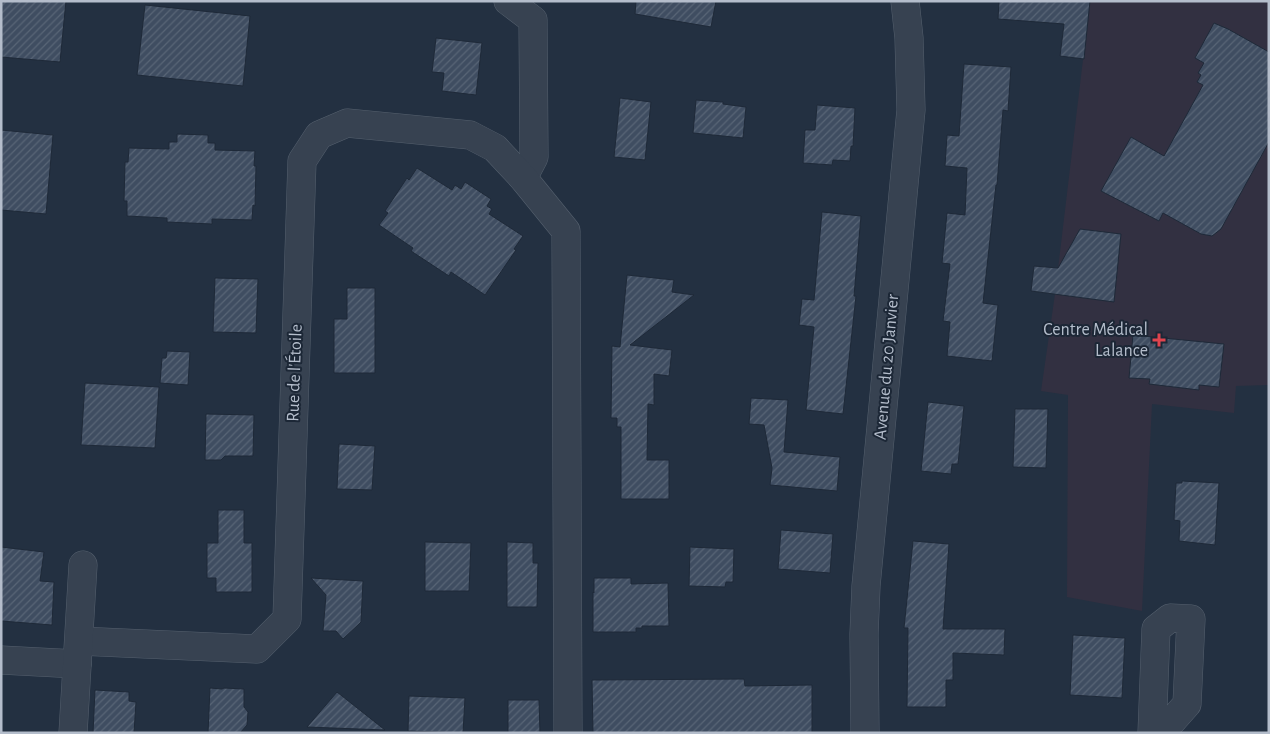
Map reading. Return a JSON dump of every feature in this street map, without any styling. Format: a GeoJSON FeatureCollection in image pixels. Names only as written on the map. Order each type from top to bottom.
{"type":"FeatureCollection","features":[{"type":"Feature","properties":{"kind":"street"},"geometry":{"type":"LineString","coordinates":[[508,1],[533,20],[534,157],[523,178]]}},
{"type":"Feature","properties":{"kind":"street","name":"Avenue du 20 Janvier"},"geometry":{"type":"LineString","coordinates":[[865,733],[864,634],[866,586],[911,110],[909,38],[905,1]]}},
{"type":"Feature","properties":{"kind":"street","name":"Rue de l'Étoile"},"geometry":{"type":"LineString","coordinates":[[1,660],[78,652],[257,649],[287,619],[302,161],[319,135],[347,123],[470,136],[494,148],[523,178],[566,230],[568,733]]}},
{"type":"Feature","properties":{"kind":"street"},"geometry":{"type":"LineString","coordinates":[[72,733],[83,565]]}},
{"type":"Feature","properties":{"kind":"shaded area","name":"Centre Médical Lalance"},"geometry":{"type":"Polygon","coordinates":[[[1090,1],[1269,1],[1269,385],[1236,386],[1234,413],[1152,404],[1142,611],[1067,597],[1068,395],[1041,391],[1055,294],[1090,1]]]}},
{"type":"Feature","properties":{"kind":"building"},"geometry":{"type":"Polygon","coordinates":[[[1,1],[66,1],[60,62],[1,57],[1,1]]]}},
{"type":"Feature","properties":{"kind":"building"},"geometry":{"type":"Polygon","coordinates":[[[636,1],[716,1],[711,27],[635,14],[636,1]]]}},
{"type":"Feature","properties":{"kind":"building"},"geometry":{"type":"Polygon","coordinates":[[[999,1],[1090,1],[1084,59],[1060,56],[1064,24],[998,19],[999,1]]]}},
{"type":"Feature","properties":{"kind":"building"},"geometry":{"type":"Polygon","coordinates":[[[145,5],[250,16],[243,86],[137,75],[145,5]]]}},
{"type":"Feature","properties":{"kind":"building"},"geometry":{"type":"Polygon","coordinates":[[[1214,23],[1269,52],[1269,142],[1221,229],[1212,236],[1201,234],[1163,213],[1159,221],[1101,191],[1131,137],[1164,156],[1203,85],[1197,82],[1201,75],[1198,73],[1204,63],[1195,58],[1214,23]]]}},
{"type":"Feature","properties":{"kind":"building"},"geometry":{"type":"Polygon","coordinates":[[[436,38],[482,43],[476,95],[442,91],[444,73],[432,72],[436,38]]]}},
{"type":"Feature","properties":{"kind":"building"},"geometry":{"type":"Polygon","coordinates":[[[964,64],[1011,67],[1008,111],[1003,110],[997,185],[983,303],[998,305],[992,361],[947,356],[950,322],[943,321],[950,264],[942,263],[947,213],[965,215],[967,168],[945,166],[947,135],[959,136],[964,64]]]}},
{"type":"Feature","properties":{"kind":"building"},"geometry":{"type":"Polygon","coordinates":[[[620,98],[651,102],[645,160],[614,157],[620,98]]]}},
{"type":"Feature","properties":{"kind":"building"},"geometry":{"type":"Polygon","coordinates":[[[696,100],[723,102],[723,104],[746,107],[743,138],[693,133],[696,100]]]}},
{"type":"Feature","properties":{"kind":"building"},"geometry":{"type":"Polygon","coordinates":[[[817,105],[855,108],[853,146],[851,146],[850,161],[833,160],[832,165],[803,163],[805,130],[815,130],[817,105]]]}},
{"type":"Feature","properties":{"kind":"building"},"geometry":{"type":"Polygon","coordinates":[[[1,130],[53,135],[46,214],[1,210],[1,130]]]}},
{"type":"Feature","properties":{"kind":"building"},"geometry":{"type":"Polygon","coordinates":[[[177,134],[208,135],[208,143],[215,143],[215,150],[255,151],[255,206],[253,205],[252,220],[212,219],[212,224],[167,222],[167,218],[127,216],[127,201],[124,201],[125,162],[128,162],[129,148],[169,149],[169,142],[177,142],[177,134]]]}},
{"type":"Feature","properties":{"kind":"building"},"geometry":{"type":"Polygon","coordinates":[[[417,168],[452,190],[455,185],[461,189],[465,182],[491,199],[487,206],[492,209],[489,214],[523,236],[514,249],[516,250],[485,295],[451,272],[449,276],[411,251],[413,248],[379,225],[388,213],[385,211],[407,178],[409,180],[417,168]]]}},
{"type":"Feature","properties":{"kind":"building"},"geometry":{"type":"Polygon","coordinates":[[[822,212],[861,216],[854,296],[856,296],[843,414],[806,410],[814,327],[799,325],[802,299],[814,300],[822,212]]]}},
{"type":"Feature","properties":{"kind":"building"},"geometry":{"type":"Polygon","coordinates":[[[1080,229],[1121,234],[1114,302],[1031,291],[1034,266],[1058,268],[1080,229]]]}},
{"type":"Feature","properties":{"kind":"building"},"geometry":{"type":"Polygon","coordinates":[[[627,275],[674,280],[672,292],[694,295],[630,345],[672,350],[669,376],[654,374],[654,405],[648,404],[647,460],[669,460],[669,499],[621,499],[621,427],[617,427],[617,418],[611,418],[612,346],[620,347],[627,275]]]}},
{"type":"Feature","properties":{"kind":"building"},"geometry":{"type":"Polygon","coordinates":[[[215,278],[258,279],[256,333],[213,332],[215,278]]]}},
{"type":"Feature","properties":{"kind":"building"},"geometry":{"type":"Polygon","coordinates":[[[347,288],[375,288],[375,373],[334,373],[334,319],[347,319],[347,288]]]}},
{"type":"Feature","properties":{"kind":"building"},"geometry":{"type":"Polygon","coordinates":[[[1133,335],[1224,344],[1219,387],[1199,385],[1199,390],[1149,384],[1150,379],[1129,378],[1133,335]]]}},
{"type":"Feature","properties":{"kind":"building"},"geometry":{"type":"Polygon","coordinates":[[[167,351],[190,352],[188,385],[160,383],[162,358],[166,358],[167,351]]]}},
{"type":"Feature","properties":{"kind":"building"},"geometry":{"type":"Polygon","coordinates":[[[85,383],[159,387],[155,448],[81,445],[85,383]]]}},
{"type":"Feature","properties":{"kind":"building"},"geometry":{"type":"Polygon","coordinates":[[[751,398],[788,400],[784,452],[840,457],[837,491],[770,485],[772,468],[764,425],[749,424],[751,398]]]}},
{"type":"Feature","properties":{"kind":"building"},"geometry":{"type":"Polygon","coordinates":[[[928,402],[964,406],[958,464],[952,464],[951,474],[921,471],[928,402]]]}},
{"type":"Feature","properties":{"kind":"building"},"geometry":{"type":"Polygon","coordinates":[[[1015,409],[1048,409],[1046,468],[1013,467],[1015,409]]]}},
{"type":"Feature","properties":{"kind":"building"},"geometry":{"type":"Polygon","coordinates":[[[206,414],[254,415],[253,456],[225,456],[221,460],[205,460],[206,414]]]}},
{"type":"Feature","properties":{"kind":"building"},"geometry":{"type":"Polygon","coordinates":[[[339,444],[375,446],[372,490],[337,489],[339,444]]]}},
{"type":"Feature","properties":{"kind":"building"},"geometry":{"type":"Polygon","coordinates":[[[1182,481],[1219,483],[1215,545],[1179,541],[1180,521],[1174,520],[1176,483],[1182,483],[1182,481]]]}},
{"type":"Feature","properties":{"kind":"building"},"geometry":{"type":"Polygon","coordinates":[[[218,510],[244,510],[244,543],[252,543],[252,592],[216,592],[216,578],[207,578],[207,543],[218,543],[218,510]]]}},
{"type":"Feature","properties":{"kind":"building"},"geometry":{"type":"Polygon","coordinates":[[[781,530],[833,534],[830,573],[778,569],[781,530]]]}},
{"type":"Feature","properties":{"kind":"building"},"geometry":{"type":"Polygon","coordinates":[[[913,541],[949,544],[943,629],[1005,629],[1004,655],[953,653],[953,680],[946,680],[946,707],[907,707],[908,628],[904,628],[913,541]]]}},
{"type":"Feature","properties":{"kind":"building"},"geometry":{"type":"Polygon","coordinates":[[[425,542],[471,543],[469,591],[425,591],[425,542]]]}},
{"type":"Feature","properties":{"kind":"building"},"geometry":{"type":"Polygon","coordinates":[[[507,542],[533,543],[533,563],[538,563],[537,607],[507,607],[507,542]]]}},
{"type":"Feature","properties":{"kind":"building"},"geometry":{"type":"Polygon","coordinates":[[[1,547],[44,552],[40,581],[54,582],[52,625],[1,621],[1,547]]]}},
{"type":"Feature","properties":{"kind":"building"},"geometry":{"type":"Polygon","coordinates":[[[690,547],[734,549],[733,582],[726,582],[725,587],[689,586],[690,547]]]}},
{"type":"Feature","properties":{"kind":"building"},"geometry":{"type":"Polygon","coordinates":[[[311,578],[363,581],[361,622],[343,639],[336,631],[323,631],[326,595],[311,578]]]}},
{"type":"Feature","properties":{"kind":"building"},"geometry":{"type":"Polygon","coordinates":[[[594,578],[631,578],[631,584],[668,583],[669,626],[642,626],[642,628],[636,628],[636,632],[593,632],[594,578]]]}},
{"type":"Feature","properties":{"kind":"building"},"geometry":{"type":"Polygon","coordinates":[[[1073,635],[1125,638],[1122,698],[1070,695],[1073,635]]]}},
{"type":"Feature","properties":{"kind":"building"},"geometry":{"type":"Polygon","coordinates":[[[744,679],[745,686],[812,685],[812,733],[593,733],[592,680],[744,679]]]}},
{"type":"Feature","properties":{"kind":"building"},"geometry":{"type":"Polygon","coordinates":[[[210,688],[244,689],[244,707],[248,712],[247,725],[240,733],[208,733],[210,688]]]}},
{"type":"Feature","properties":{"kind":"building"},"geometry":{"type":"Polygon","coordinates":[[[95,690],[129,692],[129,701],[136,702],[134,733],[93,733],[95,690]]]}},
{"type":"Feature","properties":{"kind":"building"},"geometry":{"type":"Polygon","coordinates":[[[337,692],[385,730],[307,727],[337,692]]]}},
{"type":"Feature","properties":{"kind":"building"},"geometry":{"type":"Polygon","coordinates":[[[409,696],[465,698],[463,733],[408,731],[409,696]]]}},
{"type":"Feature","properties":{"kind":"building"},"geometry":{"type":"Polygon","coordinates":[[[508,700],[539,700],[540,733],[508,733],[508,700]]]}},
{"type":"Feature","properties":{"kind":"place","name":"Centre Médical Lalance"},"geometry":{"type":"Point","coordinates":[1159,340]}}]}
